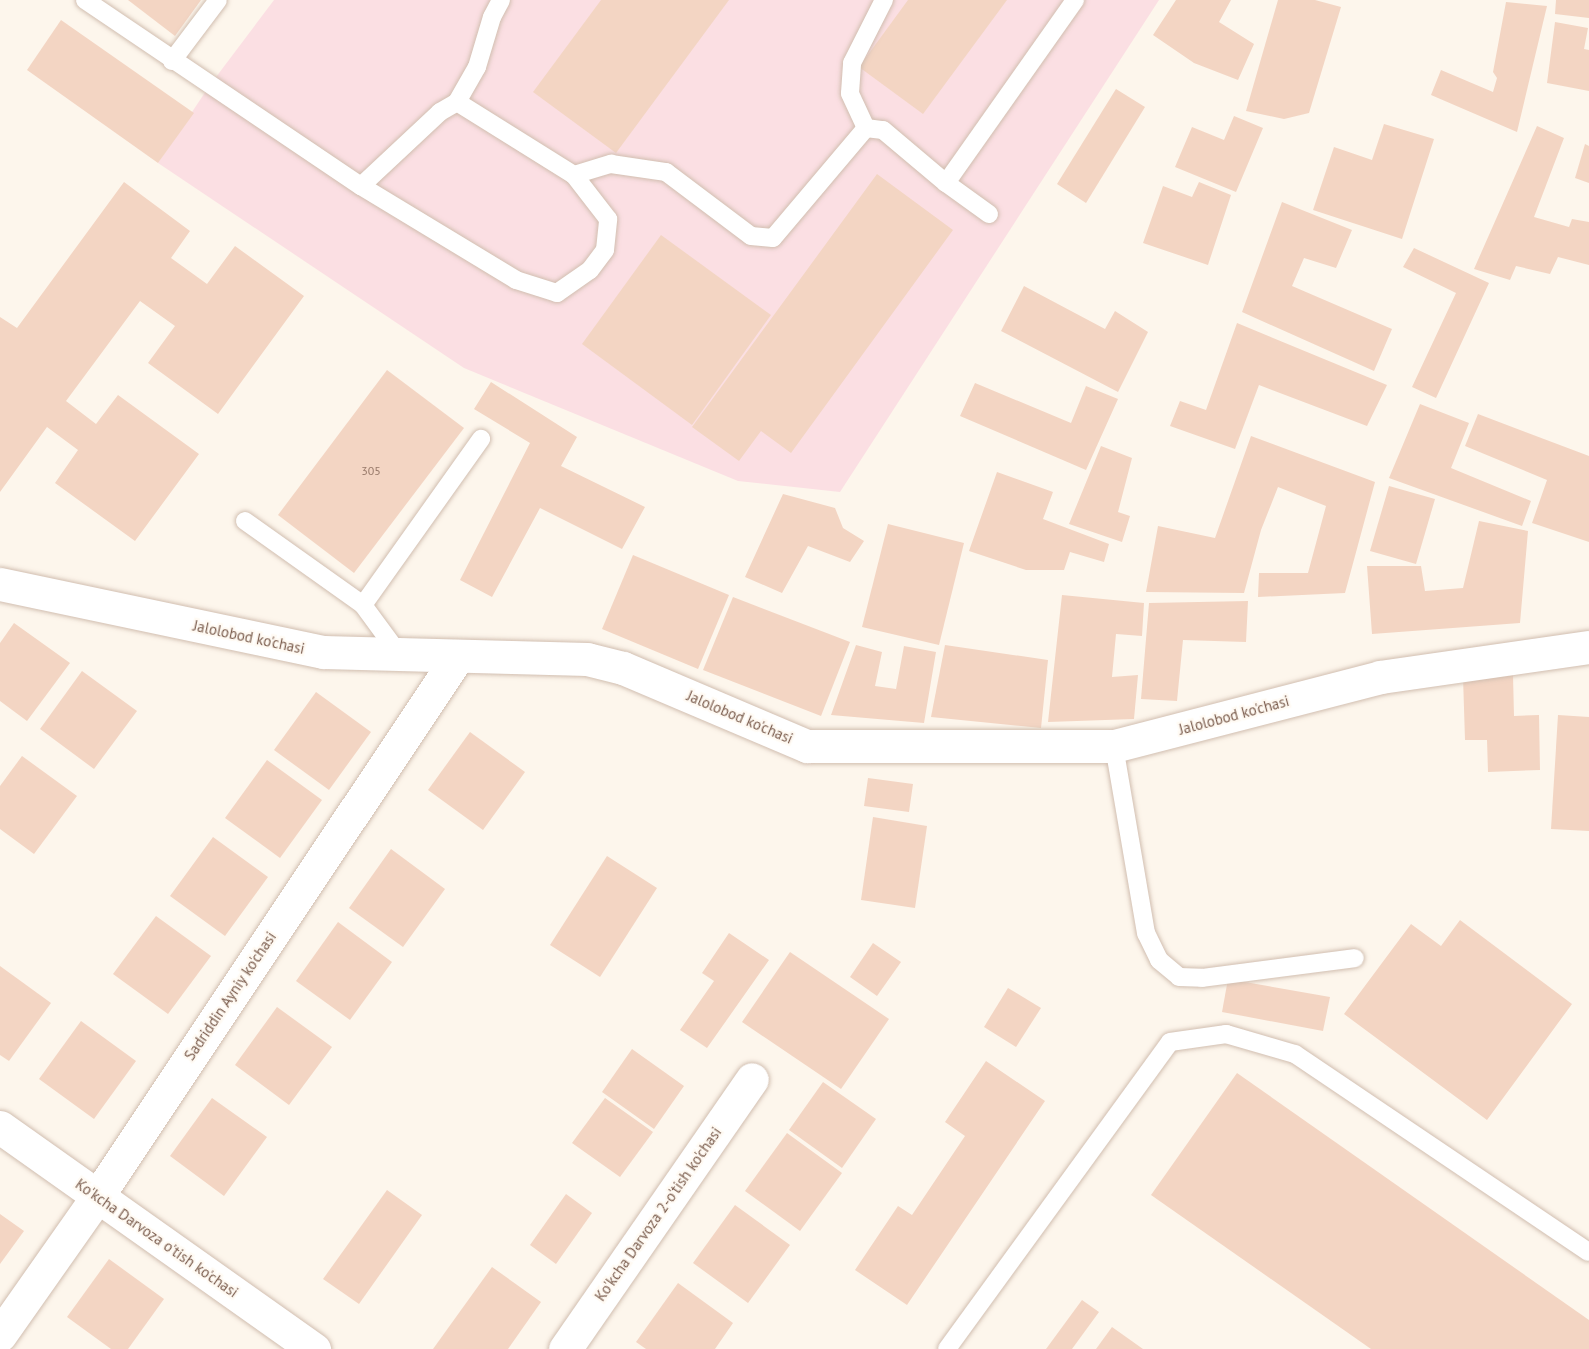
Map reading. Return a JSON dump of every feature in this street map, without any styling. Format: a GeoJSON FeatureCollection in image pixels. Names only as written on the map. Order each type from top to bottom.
{"type":"FeatureCollection","features":[{"type":"Feature","properties":{"kind":"street","name":"Jalolobod ko'chasi"},"geometry":{"type":"LineString","coordinates":[[0,584],[323,652],[587,659],[623,668],[807,746],[1114,746],[1380,677],[1589,647]]}},
{"type":"Feature","properties":{"kind":"street","name":"Sadriddin Ayniy ko'chasi"},"geometry":{"type":"LineString","coordinates":[[0,1335],[97,1197],[458,656]]}},
{"type":"Feature","properties":{"kind":"street","name":"Ko'kcha Darvoza 2-o'tish ko'chasi"},"geometry":{"type":"LineString","coordinates":[[565,1349],[752,1079]]}},
{"type":"Feature","properties":{"kind":"street","name":"Ko'kcha Darvoza o'tish ko'chasi"},"geometry":{"type":"LineString","coordinates":[[0,1127],[314,1349]]}},
{"type":"Feature","properties":{"kind":"lane"},"geometry":{"type":"LineString","coordinates":[[85,0],[172,61],[361,186],[516,280],[557,293],[590,270],[605,250],[608,219],[574,175],[457,102]]}},
{"type":"Feature","properties":{"kind":"lane"},"geometry":{"type":"LineString","coordinates":[[172,61],[218,0]]}},
{"type":"Feature","properties":{"kind":"lane"},"geometry":{"type":"LineString","coordinates":[[361,186],[440,112],[457,102],[477,67],[492,17],[501,0]]}},
{"type":"Feature","properties":{"kind":"lane"},"geometry":{"type":"LineString","coordinates":[[866,128],[850,93],[852,63],[885,0]]}},
{"type":"Feature","properties":{"kind":"lane"},"geometry":{"type":"LineString","coordinates":[[946,183],[1075,0]]}},
{"type":"Feature","properties":{"kind":"lane"},"geometry":{"type":"LineString","coordinates":[[574,175],[611,164],[666,172],[751,237],[773,238],[866,128]]}},
{"type":"Feature","properties":{"kind":"lane"},"geometry":{"type":"LineString","coordinates":[[866,128],[883,130],[946,183],[989,214]]}},
{"type":"Feature","properties":{"kind":"lane"},"geometry":{"type":"LineString","coordinates":[[363,605],[481,439]]}},
{"type":"Feature","properties":{"kind":"lane"},"geometry":{"type":"LineString","coordinates":[[245,521],[363,605],[399,654]]}},
{"type":"Feature","properties":{"kind":"lane"},"geometry":{"type":"LineString","coordinates":[[1114,746],[1146,933],[1159,960],[1179,977],[1202,978],[1355,958]]}},
{"type":"Feature","properties":{"kind":"lane"},"geometry":{"type":"LineString","coordinates":[[947,1349],[1170,1042],[1226,1034],[1295,1054],[1589,1252]]}},
{"type":"Feature","properties":{"kind":"shaded area"},"geometry":{"type":"Polygon","coordinates":[[[274,0],[1159,0],[840,492],[738,481],[464,368],[158,163],[210,85],[274,0]]]}},
{"type":"Feature","properties":{"kind":"building"},"geometry":{"type":"Polygon","coordinates":[[[128,0],[201,0],[175,36],[128,0]]]}},
{"type":"Feature","properties":{"kind":"building"},"geometry":{"type":"Polygon","coordinates":[[[601,0],[729,0],[616,153],[533,92],[601,0]]]}},
{"type":"Feature","properties":{"kind":"building"},"geometry":{"type":"Polygon","coordinates":[[[908,0],[1007,0],[923,114],[859,67],[908,0]]]}},
{"type":"Feature","properties":{"kind":"building"},"geometry":{"type":"Polygon","coordinates":[[[1176,0],[1231,0],[1219,22],[1254,44],[1238,80],[1194,63],[1153,35],[1176,0]]]}},
{"type":"Feature","properties":{"kind":"building"},"geometry":{"type":"Polygon","coordinates":[[[1278,0],[1315,0],[1341,7],[1309,113],[1284,119],[1246,111],[1278,0]]]}},
{"type":"Feature","properties":{"kind":"building"},"geometry":{"type":"Polygon","coordinates":[[[1556,0],[1589,0],[1589,18],[1555,14],[1556,0]]]}},
{"type":"Feature","properties":{"kind":"building"},"geometry":{"type":"Polygon","coordinates":[[[1506,2],[1547,6],[1517,132],[1431,95],[1441,70],[1493,92],[1497,78],[1493,72],[1506,2]]]}},
{"type":"Feature","properties":{"kind":"building"},"geometry":{"type":"Polygon","coordinates":[[[61,20],[194,113],[158,163],[27,70],[61,20]]]}},
{"type":"Feature","properties":{"kind":"building"},"geometry":{"type":"Polygon","coordinates":[[[1555,22],[1588,28],[1584,49],[1589,50],[1589,91],[1547,83],[1555,22]]]}},
{"type":"Feature","properties":{"kind":"building"},"geometry":{"type":"Polygon","coordinates":[[[1116,89],[1145,107],[1086,203],[1057,184],[1116,89]]]}},
{"type":"Feature","properties":{"kind":"building"},"geometry":{"type":"Polygon","coordinates":[[[1234,116],[1263,128],[1236,192],[1175,167],[1192,127],[1224,140],[1234,116]]]}},
{"type":"Feature","properties":{"kind":"building"},"geometry":{"type":"Polygon","coordinates":[[[1384,124],[1434,139],[1402,239],[1313,210],[1334,147],[1372,160],[1384,124]]]}},
{"type":"Feature","properties":{"kind":"building"},"geometry":{"type":"Polygon","coordinates":[[[1537,126],[1564,138],[1534,217],[1569,227],[1572,219],[1589,222],[1589,265],[1558,257],[1550,274],[1516,266],[1510,280],[1474,269],[1537,126]]]}},
{"type":"Feature","properties":{"kind":"building"},"geometry":{"type":"Polygon","coordinates":[[[1585,144],[1589,146],[1589,183],[1575,178],[1585,144]]]}},
{"type":"Feature","properties":{"kind":"building"},"geometry":{"type":"Polygon","coordinates":[[[877,174],[953,230],[791,453],[761,431],[739,461],[692,427],[877,174]]]}},
{"type":"Feature","properties":{"kind":"building"},"geometry":{"type":"Polygon","coordinates":[[[124,182],[190,231],[171,258],[207,284],[235,246],[304,296],[218,414],[148,363],[175,326],[140,301],[66,401],[96,424],[118,395],[199,454],[135,541],[55,483],[78,450],[47,427],[0,492],[0,317],[17,328],[124,182]]]}},
{"type":"Feature","properties":{"kind":"building"},"geometry":{"type":"Polygon","coordinates":[[[1199,182],[1231,195],[1208,265],[1143,243],[1163,186],[1192,197],[1199,182]]]}},
{"type":"Feature","properties":{"kind":"building"},"geometry":{"type":"Polygon","coordinates":[[[1282,202],[1352,230],[1336,268],[1304,258],[1292,286],[1392,329],[1374,371],[1242,312],[1282,202]]]}},
{"type":"Feature","properties":{"kind":"building"},"geometry":{"type":"Polygon","coordinates":[[[661,235],[771,315],[692,425],[582,344],[661,235]]]}},
{"type":"Feature","properties":{"kind":"building"},"geometry":{"type":"Polygon","coordinates":[[[1414,248],[1489,283],[1436,398],[1412,387],[1456,293],[1403,267],[1414,248]]]}},
{"type":"Feature","properties":{"kind":"building"},"geometry":{"type":"Polygon","coordinates":[[[1024,286],[1105,329],[1115,311],[1148,332],[1118,392],[1001,331],[1024,286]]]}},
{"type":"Feature","properties":{"kind":"building"},"geometry":{"type":"Polygon","coordinates":[[[1237,323],[1387,385],[1367,426],[1259,385],[1235,449],[1170,426],[1180,401],[1206,410],[1237,323]]]}},
{"type":"Feature","properties":{"kind":"building"},"geometry":{"type":"Polygon","coordinates":[[[387,370],[464,428],[354,573],[278,515],[387,370]]]}},
{"type":"Feature","properties":{"kind":"building"},"geometry":{"type":"Polygon","coordinates":[[[491,382],[577,437],[561,466],[645,507],[622,549],[540,508],[492,597],[460,580],[530,443],[474,409],[491,382]]]}},
{"type":"Feature","properties":{"kind":"building"},"geometry":{"type":"Polygon","coordinates":[[[975,383],[1071,423],[1086,386],[1118,399],[1086,470],[960,416],[975,383]]]}},
{"type":"Feature","properties":{"kind":"building"},"geometry":{"type":"Polygon","coordinates":[[[1420,404],[1469,423],[1451,468],[1531,501],[1522,526],[1389,478],[1420,404]]]}},
{"type":"Feature","properties":{"kind":"building"},"geometry":{"type":"Polygon","coordinates":[[[1478,414],[1589,456],[1589,542],[1532,523],[1547,480],[1465,446],[1478,414]]]}},
{"type":"Feature","properties":{"kind":"building"},"geometry":{"type":"Polygon","coordinates":[[[1251,436],[1375,482],[1345,593],[1258,597],[1259,573],[1308,573],[1326,506],[1278,487],[1261,530],[1244,593],[1146,592],[1158,526],[1215,538],[1251,436]]]}},
{"type":"Feature","properties":{"kind":"building"},"geometry":{"type":"Polygon","coordinates":[[[1101,446],[1132,458],[1118,512],[1130,516],[1122,542],[1069,524],[1101,446]]]}},
{"type":"Feature","properties":{"kind":"building"},"geometry":{"type":"Polygon","coordinates":[[[997,472],[1053,492],[1043,519],[1109,544],[1104,562],[1070,552],[1064,570],[1026,570],[969,551],[997,472]]]}},
{"type":"Feature","properties":{"kind":"building"},"geometry":{"type":"Polygon","coordinates":[[[1389,486],[1435,499],[1416,564],[1370,551],[1389,486]]]}},
{"type":"Feature","properties":{"kind":"building"},"geometry":{"type":"Polygon","coordinates":[[[783,494],[835,508],[843,528],[864,541],[850,562],[808,546],[782,593],[745,577],[783,494]]]}},
{"type":"Feature","properties":{"kind":"building"},"geometry":{"type":"Polygon","coordinates":[[[1479,521],[1528,531],[1520,623],[1372,634],[1367,566],[1421,566],[1425,591],[1463,588],[1479,521]]]}},
{"type":"Feature","properties":{"kind":"building"},"geometry":{"type":"Polygon","coordinates":[[[888,524],[964,543],[939,645],[862,627],[888,524]]]}},
{"type":"Feature","properties":{"kind":"building"},"geometry":{"type":"Polygon","coordinates":[[[633,555],[729,595],[698,669],[602,629],[633,555]]]}},
{"type":"Feature","properties":{"kind":"building"},"geometry":{"type":"Polygon","coordinates":[[[1062,595],[1144,603],[1142,636],[1116,634],[1112,677],[1138,675],[1134,719],[1048,722],[1062,595]]]}},
{"type":"Feature","properties":{"kind":"building"},"geometry":{"type":"Polygon","coordinates":[[[733,597],[850,642],[821,716],[703,670],[733,597]]]}},
{"type":"Feature","properties":{"kind":"building"},"geometry":{"type":"Polygon","coordinates":[[[1248,601],[1246,642],[1183,640],[1177,701],[1141,699],[1149,603],[1248,601]]]}},
{"type":"Feature","properties":{"kind":"building"},"geometry":{"type":"Polygon","coordinates":[[[14,623],[70,663],[27,721],[0,701],[0,643],[14,623]]]}},
{"type":"Feature","properties":{"kind":"building"},"geometry":{"type":"Polygon","coordinates":[[[856,645],[882,652],[875,686],[896,689],[904,646],[936,652],[924,723],[831,715],[856,645]]]}},
{"type":"Feature","properties":{"kind":"building"},"geometry":{"type":"Polygon","coordinates":[[[945,645],[1048,660],[1041,728],[931,717],[945,645]]]}},
{"type":"Feature","properties":{"kind":"building"},"geometry":{"type":"Polygon","coordinates":[[[82,671],[137,711],[94,769],[40,729],[82,671]]]}},
{"type":"Feature","properties":{"kind":"building"},"geometry":{"type":"Polygon","coordinates":[[[1513,675],[1514,716],[1539,715],[1540,770],[1488,772],[1487,740],[1465,740],[1463,677],[1513,675]]]}},
{"type":"Feature","properties":{"kind":"building"},"geometry":{"type":"Polygon","coordinates":[[[316,692],[371,732],[329,790],[274,750],[316,692]]]}},
{"type":"Feature","properties":{"kind":"building"},"geometry":{"type":"Polygon","coordinates":[[[1558,715],[1589,717],[1589,831],[1551,829],[1558,715]]]}},
{"type":"Feature","properties":{"kind":"building"},"geometry":{"type":"Polygon","coordinates":[[[470,732],[525,772],[483,830],[428,790],[470,732]]]}},
{"type":"Feature","properties":{"kind":"building"},"geometry":{"type":"Polygon","coordinates":[[[22,756],[77,796],[34,854],[0,829],[0,786],[22,756]]]}},
{"type":"Feature","properties":{"kind":"building"},"geometry":{"type":"Polygon","coordinates":[[[267,760],[322,800],[280,858],[225,818],[267,760]]]}},
{"type":"Feature","properties":{"kind":"building"},"geometry":{"type":"Polygon","coordinates":[[[868,778],[913,784],[909,812],[864,806],[868,778]]]}},
{"type":"Feature","properties":{"kind":"building"},"geometry":{"type":"Polygon","coordinates":[[[873,817],[927,826],[915,908],[861,900],[873,817]]]}},
{"type":"Feature","properties":{"kind":"building"},"geometry":{"type":"Polygon","coordinates":[[[213,837],[268,877],[225,936],[170,896],[213,837]]]}},
{"type":"Feature","properties":{"kind":"building"},"geometry":{"type":"Polygon","coordinates":[[[391,849],[445,889],[403,947],[349,908],[391,849]]]}},
{"type":"Feature","properties":{"kind":"building"},"geometry":{"type":"Polygon","coordinates":[[[607,856],[657,888],[600,977],[550,945],[607,856]]]}},
{"type":"Feature","properties":{"kind":"building"},"geometry":{"type":"Polygon","coordinates":[[[156,916],[211,956],[168,1014],[113,974],[156,916]]]}},
{"type":"Feature","properties":{"kind":"building"},"geometry":{"type":"Polygon","coordinates":[[[1460,920],[1572,1004],[1487,1120],[1344,1014],[1411,924],[1441,946],[1460,920]]]}},
{"type":"Feature","properties":{"kind":"building"},"geometry":{"type":"Polygon","coordinates":[[[338,922],[392,962],[350,1020],[296,981],[338,922]]]}},
{"type":"Feature","properties":{"kind":"building"},"geometry":{"type":"Polygon","coordinates":[[[729,933],[769,960],[707,1048],[680,1030],[714,981],[702,973],[729,933]]]}},
{"type":"Feature","properties":{"kind":"building"},"geometry":{"type":"Polygon","coordinates":[[[873,943],[901,962],[877,996],[850,977],[873,943]]]}},
{"type":"Feature","properties":{"kind":"building"},"geometry":{"type":"Polygon","coordinates":[[[790,952],[889,1019],[841,1089],[742,1022],[790,952]]]}},
{"type":"Feature","properties":{"kind":"building"},"geometry":{"type":"Polygon","coordinates":[[[0,966],[51,1003],[9,1061],[0,1055],[0,966]]]}},
{"type":"Feature","properties":{"kind":"building"},"geometry":{"type":"Polygon","coordinates":[[[1228,979],[1330,997],[1323,1031],[1222,1012],[1228,979]]]}},
{"type":"Feature","properties":{"kind":"building"},"geometry":{"type":"Polygon","coordinates":[[[1008,988],[1041,1008],[1016,1047],[984,1027],[1008,988]]]}},
{"type":"Feature","properties":{"kind":"building"},"geometry":{"type":"Polygon","coordinates":[[[277,1007],[332,1047],[289,1105],[235,1065],[277,1007]]]}},
{"type":"Feature","properties":{"kind":"building"},"geometry":{"type":"Polygon","coordinates":[[[81,1021],[136,1061],[94,1119],[39,1079],[81,1021]]]}},
{"type":"Feature","properties":{"kind":"building"},"geometry":{"type":"Polygon","coordinates":[[[632,1049],[684,1086],[654,1129],[602,1092],[632,1049]]]}},
{"type":"Feature","properties":{"kind":"building"},"geometry":{"type":"Polygon","coordinates":[[[986,1061],[1045,1101],[907,1305],[855,1270],[898,1206],[912,1215],[965,1136],[945,1122],[986,1061]]]}},
{"type":"Feature","properties":{"kind":"building"},"geometry":{"type":"Polygon","coordinates":[[[1237,1073],[1589,1320],[1589,1349],[1371,1349],[1151,1195],[1237,1073]]]}},
{"type":"Feature","properties":{"kind":"building"},"geometry":{"type":"Polygon","coordinates":[[[823,1082],[876,1119],[842,1168],[789,1130],[823,1082]]]}},
{"type":"Feature","properties":{"kind":"building"},"geometry":{"type":"Polygon","coordinates":[[[212,1098],[267,1137],[224,1196],[170,1156],[212,1098]]]}},
{"type":"Feature","properties":{"kind":"building"},"geometry":{"type":"Polygon","coordinates":[[[605,1098],[653,1132],[620,1177],[572,1143],[605,1098]]]}},
{"type":"Feature","properties":{"kind":"building"},"geometry":{"type":"Polygon","coordinates":[[[787,1133],[842,1173],[800,1231],[745,1191],[787,1133]]]}},
{"type":"Feature","properties":{"kind":"building"},"geometry":{"type":"Polygon","coordinates":[[[387,1190],[422,1215],[359,1304],[323,1279],[387,1190]]]}},
{"type":"Feature","properties":{"kind":"building"},"geometry":{"type":"Polygon","coordinates":[[[566,1194],[592,1213],[556,1264],[530,1245],[566,1194]]]}},
{"type":"Feature","properties":{"kind":"building"},"geometry":{"type":"Polygon","coordinates":[[[735,1205],[790,1245],[748,1303],[693,1263],[735,1205]]]}},
{"type":"Feature","properties":{"kind":"building"},"geometry":{"type":"Polygon","coordinates":[[[0,1214],[24,1231],[0,1264],[0,1214]]]}},
{"type":"Feature","properties":{"kind":"building"},"geometry":{"type":"Polygon","coordinates":[[[109,1259],[164,1299],[128,1349],[111,1349],[67,1317],[109,1259]]]}},
{"type":"Feature","properties":{"kind":"building"},"geometry":{"type":"Polygon","coordinates":[[[492,1267],[541,1302],[508,1349],[433,1349],[492,1267]]]}},
{"type":"Feature","properties":{"kind":"building"},"geometry":{"type":"Polygon","coordinates":[[[678,1283],[733,1323],[715,1349],[646,1349],[636,1342],[678,1283]]]}},
{"type":"Feature","properties":{"kind":"building"},"geometry":{"type":"Polygon","coordinates":[[[1082,1300],[1099,1312],[1072,1349],[1046,1349],[1082,1300]]]}},
{"type":"Feature","properties":{"kind":"building"},"geometry":{"type":"Polygon","coordinates":[[[1112,1327],[1143,1349],[1096,1349],[1112,1327]]]}}]}
